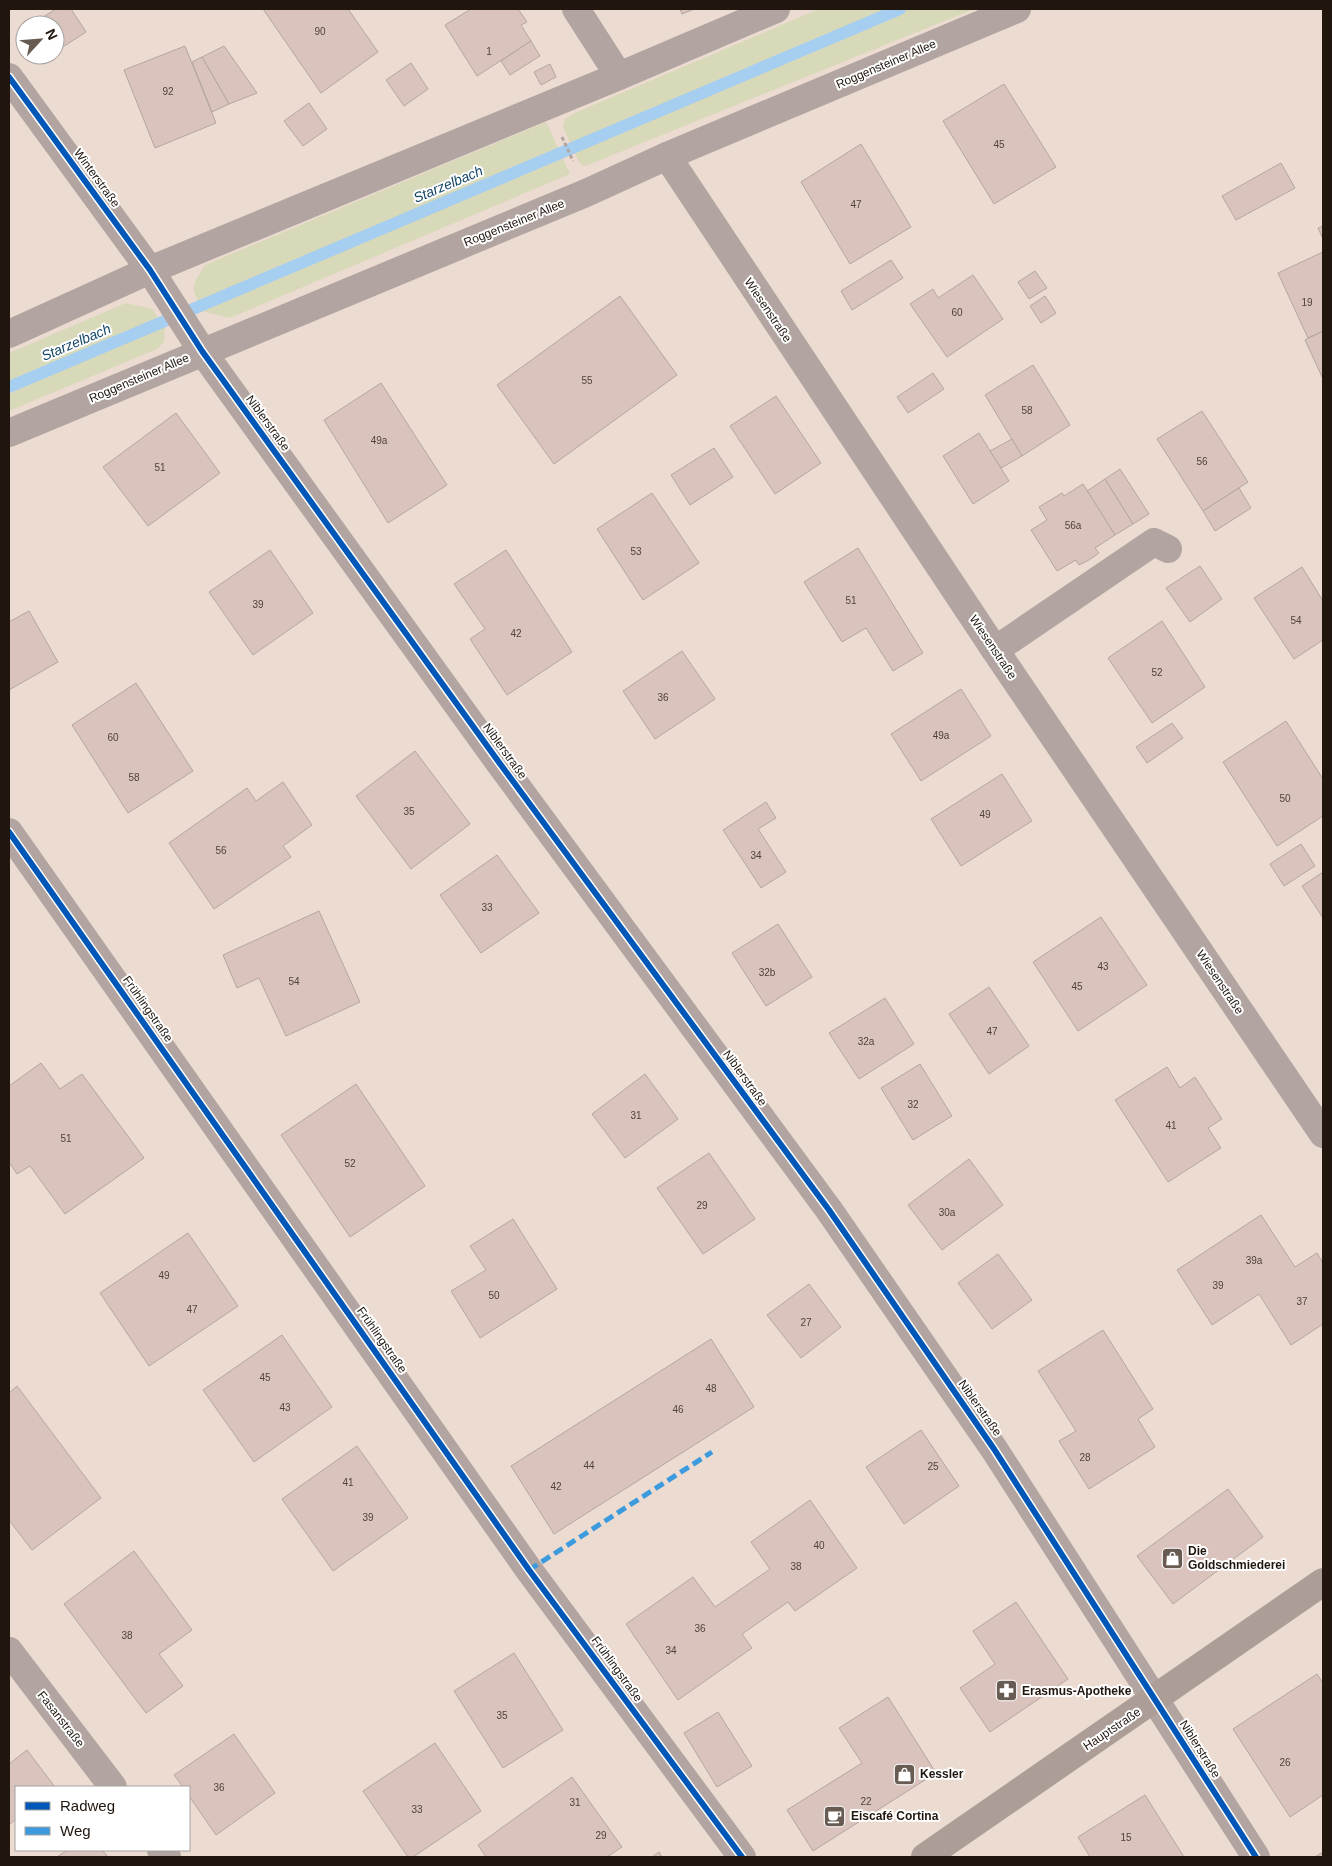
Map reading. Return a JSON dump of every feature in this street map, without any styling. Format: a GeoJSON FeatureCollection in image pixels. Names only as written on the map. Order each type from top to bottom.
{"type":"FeatureCollection","features":[{"type":"Feature","properties":{"kind":"main road","name":"Hauptstraße"},"geometry":{"type":"LineString","coordinates":[[925,1857],[1323,1582]]}},
{"type":"Feature","properties":{"kind":"street"},"geometry":{"type":"LineString","coordinates":[[576,9],[619,76]]}},
{"type":"Feature","properties":{"kind":"street","name":"Roggensteiner Allee"},"geometry":{"type":"LineString","coordinates":[[9,433],[195,341],[586,193],[666,156],[1017,9]]}},
{"type":"Feature","properties":{"kind":"street"},"geometry":{"type":"LineString","coordinates":[[9,334],[150,270],[619,76],[771,10]]}},
{"type":"Feature","properties":{"kind":"street","name":"Winterstraße"},"geometry":{"type":"LineString","coordinates":[[9,77],[150,270],[165,294]]}},
{"type":"Feature","properties":{"kind":"street","name":"Wiesenstraße"},"geometry":{"type":"LineString","coordinates":[[666,156],[995,650],[1323,1134]]}},
{"type":"Feature","properties":{"kind":"street","name":"Niblerstraße"},"geometry":{"type":"LineString","coordinates":[[165,294],[195,341],[504,769],[835,1218],[994,1448],[1256,1857]]}},
{"type":"Feature","properties":{"kind":"street"},"geometry":{"type":"LineString","coordinates":[[995,650],[1154,542],[1168,549]]}},
{"type":"Feature","properties":{"kind":"street","name":"Frühlingstraße"},"geometry":{"type":"LineString","coordinates":[[9,832],[529,1570],[742,1857]]}},
{"type":"Feature","properties":{"kind":"street","name":"Fasanstraße"},"geometry":{"type":"LineString","coordinates":[[9,1651],[113,1786]]}},
{"type":"Feature","properties":{"kind":"path"},"geometry":{"type":"LineString","coordinates":[[559,130],[575,166]]}},
{"type":"Feature","properties":{"kind":"green space"},"geometry":{"type":"Polygon","coordinates":[[[819,9],[974,9],[588,165],[583,166],[580,164],[563,127],[565,119],[577,112],[819,9]]]}},
{"type":"Feature","properties":{"kind":"green space"},"geometry":{"type":"Polygon","coordinates":[[[546,122],[570,174],[230,318],[205,312],[194,293],[194,284],[205,265],[546,122]]]}},
{"type":"Feature","properties":{"kind":"green space"},"geometry":{"type":"Polygon","coordinates":[[[126,303],[152,309],[165,328],[164,342],[157,349],[9,411],[9,353],[126,303]]]}},
{"type":"Feature","properties":{"kind":"building"},"geometry":{"type":"Polygon","coordinates":[[[56,9],[71,9],[86,32],[65,46],[65,15],[46,15],[56,9]]]}},
{"type":"Feature","properties":{"kind":"building"},"geometry":{"type":"Polygon","coordinates":[[[263,9],[348,9],[378,52],[321,93],[263,9]]]}},
{"type":"Feature","properties":{"kind":"building"},"geometry":{"type":"Polygon","coordinates":[[[471,9],[518,9],[527,22],[521,25],[531,41],[477,76],[445,25],[471,9]]]}},
{"type":"Feature","properties":{"kind":"building"},"geometry":{"type":"Polygon","coordinates":[[[680,9],[694,9],[682,14],[680,9]]]}},
{"type":"Feature","properties":{"kind":"building"},"geometry":{"type":"Polygon","coordinates":[[[531,41],[540,56],[510,75],[501,61],[531,41]]]}},
{"type":"Feature","properties":{"kind":"building"},"geometry":{"type":"Polygon","coordinates":[[[185,46],[216,123],[155,148],[124,70],[185,46]]]}},
{"type":"Feature","properties":{"kind":"building"},"geometry":{"type":"Polygon","coordinates":[[[224,46],[257,93],[229,104],[202,57],[224,46]]]}},
{"type":"Feature","properties":{"kind":"building"},"geometry":{"type":"Polygon","coordinates":[[[202,57],[229,104],[212,112],[192,62],[202,57]]]}},
{"type":"Feature","properties":{"kind":"building"},"geometry":{"type":"Polygon","coordinates":[[[411,63],[428,89],[404,106],[386,80],[411,63]]]}},
{"type":"Feature","properties":{"kind":"building"},"geometry":{"type":"Polygon","coordinates":[[[550,64],[556,77],[541,85],[534,72],[550,64]]]}},
{"type":"Feature","properties":{"kind":"building"},"geometry":{"type":"Polygon","coordinates":[[[1004,84],[1056,167],[994,204],[943,121],[1004,84]]]}},
{"type":"Feature","properties":{"kind":"building"},"geometry":{"type":"Polygon","coordinates":[[[309,103],[327,129],[303,146],[284,121],[309,103]]]}},
{"type":"Feature","properties":{"kind":"building"},"geometry":{"type":"Polygon","coordinates":[[[861,144],[911,227],[850,264],[801,182],[861,144]]]}},
{"type":"Feature","properties":{"kind":"building"},"geometry":{"type":"Polygon","coordinates":[[[1281,163],[1295,188],[1236,220],[1222,196],[1281,163]]]}},
{"type":"Feature","properties":{"kind":"building"},"geometry":{"type":"Polygon","coordinates":[[[1323,226],[1323,239],[1318,228],[1323,226]]]}},
{"type":"Feature","properties":{"kind":"building"},"geometry":{"type":"Polygon","coordinates":[[[1323,252],[1323,331],[1308,338],[1278,273],[1323,252]]]}},
{"type":"Feature","properties":{"kind":"building"},"geometry":{"type":"Polygon","coordinates":[[[891,260],[903,278],[852,310],[841,291],[891,260]]]}},
{"type":"Feature","properties":{"kind":"building"},"geometry":{"type":"Polygon","coordinates":[[[1035,271],[1047,288],[1029,299],[1018,282],[1035,271]]]}},
{"type":"Feature","properties":{"kind":"building"},"geometry":{"type":"Polygon","coordinates":[[[973,275],[1003,319],[947,357],[910,304],[933,289],[938,298],[973,275]]]}},
{"type":"Feature","properties":{"kind":"building"},"geometry":{"type":"Polygon","coordinates":[[[620,296],[677,375],[554,464],[497,385],[620,296]]]}},
{"type":"Feature","properties":{"kind":"building"},"geometry":{"type":"Polygon","coordinates":[[[1045,296],[1056,313],[1041,323],[1030,306],[1045,296]]]}},
{"type":"Feature","properties":{"kind":"building"},"geometry":{"type":"Polygon","coordinates":[[[1323,331],[1323,379],[1305,340],[1323,331]]]}},
{"type":"Feature","properties":{"kind":"building"},"geometry":{"type":"Polygon","coordinates":[[[1033,365],[1070,425],[1022,456],[985,395],[1033,365]]]}},
{"type":"Feature","properties":{"kind":"building"},"geometry":{"type":"Polygon","coordinates":[[[933,373],[944,389],[908,413],[897,397],[933,373]]]}},
{"type":"Feature","properties":{"kind":"building"},"geometry":{"type":"Polygon","coordinates":[[[381,383],[447,485],[388,523],[324,420],[381,383]]]}},
{"type":"Feature","properties":{"kind":"building"},"geometry":{"type":"Polygon","coordinates":[[[776,396],[821,463],[775,494],[730,426],[776,396]]]}},
{"type":"Feature","properties":{"kind":"building"},"geometry":{"type":"Polygon","coordinates":[[[1202,411],[1248,482],[1203,511],[1157,439],[1202,411]]]}},
{"type":"Feature","properties":{"kind":"building"},"geometry":{"type":"Polygon","coordinates":[[[176,413],[220,473],[148,526],[103,467],[176,413]]]}},
{"type":"Feature","properties":{"kind":"building"},"geometry":{"type":"Polygon","coordinates":[[[979,433],[1009,481],[973,504],[943,456],[979,433]]]}},
{"type":"Feature","properties":{"kind":"building"},"geometry":{"type":"Polygon","coordinates":[[[1012,439],[1022,456],[1001,468],[990,451],[1012,439]]]}},
{"type":"Feature","properties":{"kind":"building"},"geometry":{"type":"Polygon","coordinates":[[[714,448],[733,477],[690,505],[671,475],[714,448]]]}},
{"type":"Feature","properties":{"kind":"building"},"geometry":{"type":"Polygon","coordinates":[[[1120,469],[1149,514],[1133,524],[1105,479],[1120,469]]]}},
{"type":"Feature","properties":{"kind":"building"},"geometry":{"type":"Polygon","coordinates":[[[1105,479],[1133,524],[1115,535],[1087,491],[1105,479]]]}},
{"type":"Feature","properties":{"kind":"building"},"geometry":{"type":"Polygon","coordinates":[[[1083,484],[1115,535],[1095,548],[1099,553],[1089,560],[1079,565],[1076,560],[1057,571],[1031,530],[1047,520],[1039,507],[1062,493],[1064,496],[1083,484]]]}},
{"type":"Feature","properties":{"kind":"building"},"geometry":{"type":"Polygon","coordinates":[[[1239,488],[1251,508],[1215,531],[1203,511],[1239,488]]]}},
{"type":"Feature","properties":{"kind":"building"},"geometry":{"type":"Polygon","coordinates":[[[652,493],[699,563],[643,600],[597,529],[652,493]]]}},
{"type":"Feature","properties":{"kind":"building"},"geometry":{"type":"Polygon","coordinates":[[[858,548],[923,653],[893,671],[866,628],[842,642],[804,582],[858,548]]]}},
{"type":"Feature","properties":{"kind":"building"},"geometry":{"type":"Polygon","coordinates":[[[270,550],[313,613],[253,655],[209,592],[270,550]]]}},
{"type":"Feature","properties":{"kind":"building"},"geometry":{"type":"Polygon","coordinates":[[[506,550],[572,652],[507,695],[470,639],[485,629],[454,584],[506,550]]]}},
{"type":"Feature","properties":{"kind":"building"},"geometry":{"type":"Polygon","coordinates":[[[1200,566],[1222,599],[1190,622],[1166,588],[1200,566]]]}},
{"type":"Feature","properties":{"kind":"building"},"geometry":{"type":"Polygon","coordinates":[[[1302,567],[1323,601],[1323,640],[1294,659],[1254,598],[1302,567]]]}},
{"type":"Feature","properties":{"kind":"building"},"geometry":{"type":"Polygon","coordinates":[[[29,611],[58,662],[9,690],[9,622],[29,611]]]}},
{"type":"Feature","properties":{"kind":"building"},"geometry":{"type":"Polygon","coordinates":[[[1162,621],[1205,687],[1152,723],[1108,658],[1162,621]]]}},
{"type":"Feature","properties":{"kind":"building"},"geometry":{"type":"Polygon","coordinates":[[[682,651],[715,699],[655,739],[623,691],[682,651]]]}},
{"type":"Feature","properties":{"kind":"building"},"geometry":{"type":"Polygon","coordinates":[[[136,683],[193,771],[128,813],[72,725],[136,683]]]}},
{"type":"Feature","properties":{"kind":"building"},"geometry":{"type":"Polygon","coordinates":[[[961,689],[991,736],[921,781],[891,734],[961,689]]]}},
{"type":"Feature","properties":{"kind":"building"},"geometry":{"type":"Polygon","coordinates":[[[1286,721],[1323,779],[1323,816],[1277,846],[1223,762],[1286,721]]]}},
{"type":"Feature","properties":{"kind":"building"},"geometry":{"type":"Polygon","coordinates":[[[1172,723],[1183,738],[1147,763],[1136,747],[1172,723]]]}},
{"type":"Feature","properties":{"kind":"building"},"geometry":{"type":"Polygon","coordinates":[[[415,751],[470,824],[411,869],[356,796],[415,751]]]}},
{"type":"Feature","properties":{"kind":"building"},"geometry":{"type":"Polygon","coordinates":[[[1002,774],[1032,821],[961,866],[931,819],[1002,774]]]}},
{"type":"Feature","properties":{"kind":"building"},"geometry":{"type":"Polygon","coordinates":[[[283,782],[312,825],[283,846],[291,857],[214,909],[169,843],[247,788],[256,801],[283,782]]]}},
{"type":"Feature","properties":{"kind":"building"},"geometry":{"type":"Polygon","coordinates":[[[766,802],[776,818],[758,829],[786,872],[761,888],[723,830],[766,802]]]}},
{"type":"Feature","properties":{"kind":"building"},"geometry":{"type":"Polygon","coordinates":[[[1301,844],[1315,866],[1284,886],[1270,864],[1301,844]]]}},
{"type":"Feature","properties":{"kind":"building"},"geometry":{"type":"Polygon","coordinates":[[[497,855],[539,913],[481,953],[440,895],[497,855]]]}},
{"type":"Feature","properties":{"kind":"building"},"geometry":{"type":"Polygon","coordinates":[[[1323,872],[1323,918],[1302,886],[1323,872]]]}},
{"type":"Feature","properties":{"kind":"building"},"geometry":{"type":"Polygon","coordinates":[[[319,911],[360,1002],[286,1036],[259,978],[237,988],[223,955],[319,911]]]}},
{"type":"Feature","properties":{"kind":"building"},"geometry":{"type":"Polygon","coordinates":[[[1101,917],[1147,985],[1078,1031],[1033,962],[1101,917]]]}},
{"type":"Feature","properties":{"kind":"building"},"geometry":{"type":"Polygon","coordinates":[[[778,924],[812,977],[766,1006],[732,953],[778,924]]]}},
{"type":"Feature","properties":{"kind":"building"},"geometry":{"type":"Polygon","coordinates":[[[989,987],[1029,1046],[989,1074],[949,1014],[989,987]]]}},
{"type":"Feature","properties":{"kind":"building"},"geometry":{"type":"Polygon","coordinates":[[[885,998],[914,1044],[859,1079],[829,1033],[885,998]]]}},
{"type":"Feature","properties":{"kind":"building"},"geometry":{"type":"Polygon","coordinates":[[[41,1063],[60,1089],[82,1074],[144,1158],[65,1214],[30,1166],[17,1174],[9,1162],[9,1086],[41,1063]]]}},
{"type":"Feature","properties":{"kind":"building"},"geometry":{"type":"Polygon","coordinates":[[[920,1064],[952,1116],[913,1140],[881,1088],[920,1064]]]}},
{"type":"Feature","properties":{"kind":"building"},"geometry":{"type":"Polygon","coordinates":[[[1167,1067],[1180,1088],[1195,1077],[1222,1119],[1208,1128],[1221,1148],[1168,1182],[1115,1100],[1167,1067]]]}},
{"type":"Feature","properties":{"kind":"building"},"geometry":{"type":"Polygon","coordinates":[[[645,1074],[678,1119],[625,1158],[592,1114],[645,1074]]]}},
{"type":"Feature","properties":{"kind":"building"},"geometry":{"type":"Polygon","coordinates":[[[356,1084],[425,1186],[350,1237],[281,1135],[356,1084]]]}},
{"type":"Feature","properties":{"kind":"building"},"geometry":{"type":"Polygon","coordinates":[[[709,1153],[755,1219],[703,1254],[657,1188],[709,1153]]]}},
{"type":"Feature","properties":{"kind":"building"},"geometry":{"type":"Polygon","coordinates":[[[969,1159],[1003,1205],[942,1250],[908,1205],[969,1159]]]}},
{"type":"Feature","properties":{"kind":"building"},"geometry":{"type":"Polygon","coordinates":[[[1261,1215],[1295,1267],[1317,1253],[1323,1263],[1323,1324],[1291,1345],[1259,1294],[1212,1325],[1177,1270],[1261,1215]]]}},
{"type":"Feature","properties":{"kind":"building"},"geometry":{"type":"Polygon","coordinates":[[[513,1219],[557,1289],[480,1338],[451,1291],[486,1270],[470,1246],[513,1219]]]}},
{"type":"Feature","properties":{"kind":"building"},"geometry":{"type":"Polygon","coordinates":[[[188,1233],[238,1306],[149,1366],[100,1293],[188,1233]]]}},
{"type":"Feature","properties":{"kind":"building"},"geometry":{"type":"Polygon","coordinates":[[[998,1254],[1032,1300],[992,1329],[958,1283],[998,1254]]]}},
{"type":"Feature","properties":{"kind":"building"},"geometry":{"type":"Polygon","coordinates":[[[809,1284],[841,1327],[801,1358],[767,1315],[809,1284]]]}},
{"type":"Feature","properties":{"kind":"building"},"geometry":{"type":"Polygon","coordinates":[[[1103,1330],[1153,1409],[1138,1419],[1155,1447],[1089,1489],[1059,1441],[1076,1431],[1038,1371],[1103,1330]]]}},
{"type":"Feature","properties":{"kind":"building"},"geometry":{"type":"Polygon","coordinates":[[[282,1335],[332,1407],[254,1462],[203,1390],[282,1335]]]}},
{"type":"Feature","properties":{"kind":"building"},"geometry":{"type":"Polygon","coordinates":[[[711,1339],[754,1407],[554,1534],[511,1466],[711,1339]]]}},
{"type":"Feature","properties":{"kind":"building"},"geometry":{"type":"Polygon","coordinates":[[[17,1386],[101,1498],[32,1550],[9,1520],[9,1393],[17,1386]]]}},
{"type":"Feature","properties":{"kind":"building"},"geometry":{"type":"Polygon","coordinates":[[[921,1430],[959,1486],[904,1524],[866,1467],[921,1430]]]}},
{"type":"Feature","properties":{"kind":"building"},"geometry":{"type":"Polygon","coordinates":[[[357,1446],[408,1518],[333,1571],[282,1499],[357,1446]]]}},
{"type":"Feature","properties":{"kind":"building"},"geometry":{"type":"Polygon","coordinates":[[[1228,1489],[1263,1537],[1173,1604],[1137,1556],[1228,1489]]]}},
{"type":"Feature","properties":{"kind":"building"},"geometry":{"type":"Polygon","coordinates":[[[810,1500],[857,1568],[795,1611],[788,1602],[742,1634],[752,1648],[678,1700],[626,1624],[693,1577],[715,1607],[770,1569],[751,1542],[810,1500]]]}},
{"type":"Feature","properties":{"kind":"building"},"geometry":{"type":"Polygon","coordinates":[[[134,1551],[192,1630],[159,1654],[183,1686],[146,1713],[64,1604],[134,1551]]]}},
{"type":"Feature","properties":{"kind":"building"},"geometry":{"type":"Polygon","coordinates":[[[1016,1602],[1068,1679],[990,1732],[960,1688],[995,1664],[973,1631],[1016,1602]]]}},
{"type":"Feature","properties":{"kind":"building"},"geometry":{"type":"Polygon","coordinates":[[[514,1653],[563,1730],[503,1768],[454,1691],[514,1653]]]}},
{"type":"Feature","properties":{"kind":"building"},"geometry":{"type":"Polygon","coordinates":[[[1317,1674],[1323,1683],[1323,1795],[1290,1817],[1233,1729],[1317,1674]]]}},
{"type":"Feature","properties":{"kind":"building"},"geometry":{"type":"Polygon","coordinates":[[[888,1697],[936,1773],[813,1851],[787,1810],[862,1763],[839,1728],[888,1697]]]}},
{"type":"Feature","properties":{"kind":"building"},"geometry":{"type":"Polygon","coordinates":[[[718,1712],[752,1766],[717,1787],[684,1733],[718,1712]]]}},
{"type":"Feature","properties":{"kind":"building"},"geometry":{"type":"Polygon","coordinates":[[[234,1734],[275,1793],[216,1835],[190,1797],[190,1786],[182,1786],[174,1775],[234,1734]]]}},
{"type":"Feature","properties":{"kind":"building"},"geometry":{"type":"Polygon","coordinates":[[[435,1743],[481,1811],[413,1857],[408,1857],[363,1791],[435,1743]]]}},
{"type":"Feature","properties":{"kind":"building"},"geometry":{"type":"Polygon","coordinates":[[[27,1750],[54,1786],[15,1786],[15,1820],[9,1825],[9,1764],[27,1750]]]}},
{"type":"Feature","properties":{"kind":"building"},"geometry":{"type":"Polygon","coordinates":[[[572,1777],[622,1847],[607,1857],[486,1857],[478,1845],[572,1777]]]}},
{"type":"Feature","properties":{"kind":"building"},"geometry":{"type":"Polygon","coordinates":[[[1145,1795],[1184,1857],[1090,1857],[1078,1837],[1145,1795]]]}},
{"type":"Feature","properties":{"kind":"building"},"geometry":{"type":"Polygon","coordinates":[[[66,1851],[103,1851],[108,1857],[57,1857],[66,1851]]]}},
{"type":"Feature","properties":{"kind":"building"},"geometry":{"type":"Polygon","coordinates":[[[659,1852],[662,1857],[652,1857],[659,1852]]]}},
{"type":"Feature","properties":{"kind":"building"},"geometry":{"type":"Polygon","coordinates":[[[1323,1852],[1323,1857],[1315,1857],[1323,1852]]]}},
{"type":"Feature","properties":{"kind":"waterway","name":"Starzelbach"},"geometry":{"type":"LineString","coordinates":[[9,387],[900,9]]}},
{"type":"Feature","properties":{"kind":"marked path"},"geometry":{"type":"LineString","coordinates":[[529,1570],[712,1452]]}},
{"type":"Feature","properties":{"kind":"cycle path"},"geometry":{"type":"LineString","coordinates":[[9,77],[150,270],[202,351],[498,761],[829,1210],[994,1449],[1256,1857]]}},
{"type":"Feature","properties":{"kind":"cycle path"},"geometry":{"type":"LineString","coordinates":[[9,832],[529,1570],[742,1857]]}},
{"type":"Feature","properties":{"kind":"place","name":"Die Goldschmiederei"},"geometry":{"type":"Point","coordinates":[1172,1558]}},
{"type":"Feature","properties":{"kind":"place","name":"Erasmus-Apotheke"},"geometry":{"type":"Point","coordinates":[1006,1691]}},
{"type":"Feature","properties":{"kind":"place","name":"Kessler"},"geometry":{"type":"Point","coordinates":[904,1774]}},
{"type":"Feature","properties":{"kind":"place","name":"Eiscafé Cortina"},"geometry":{"type":"Point","coordinates":[835,1816]}}]}
